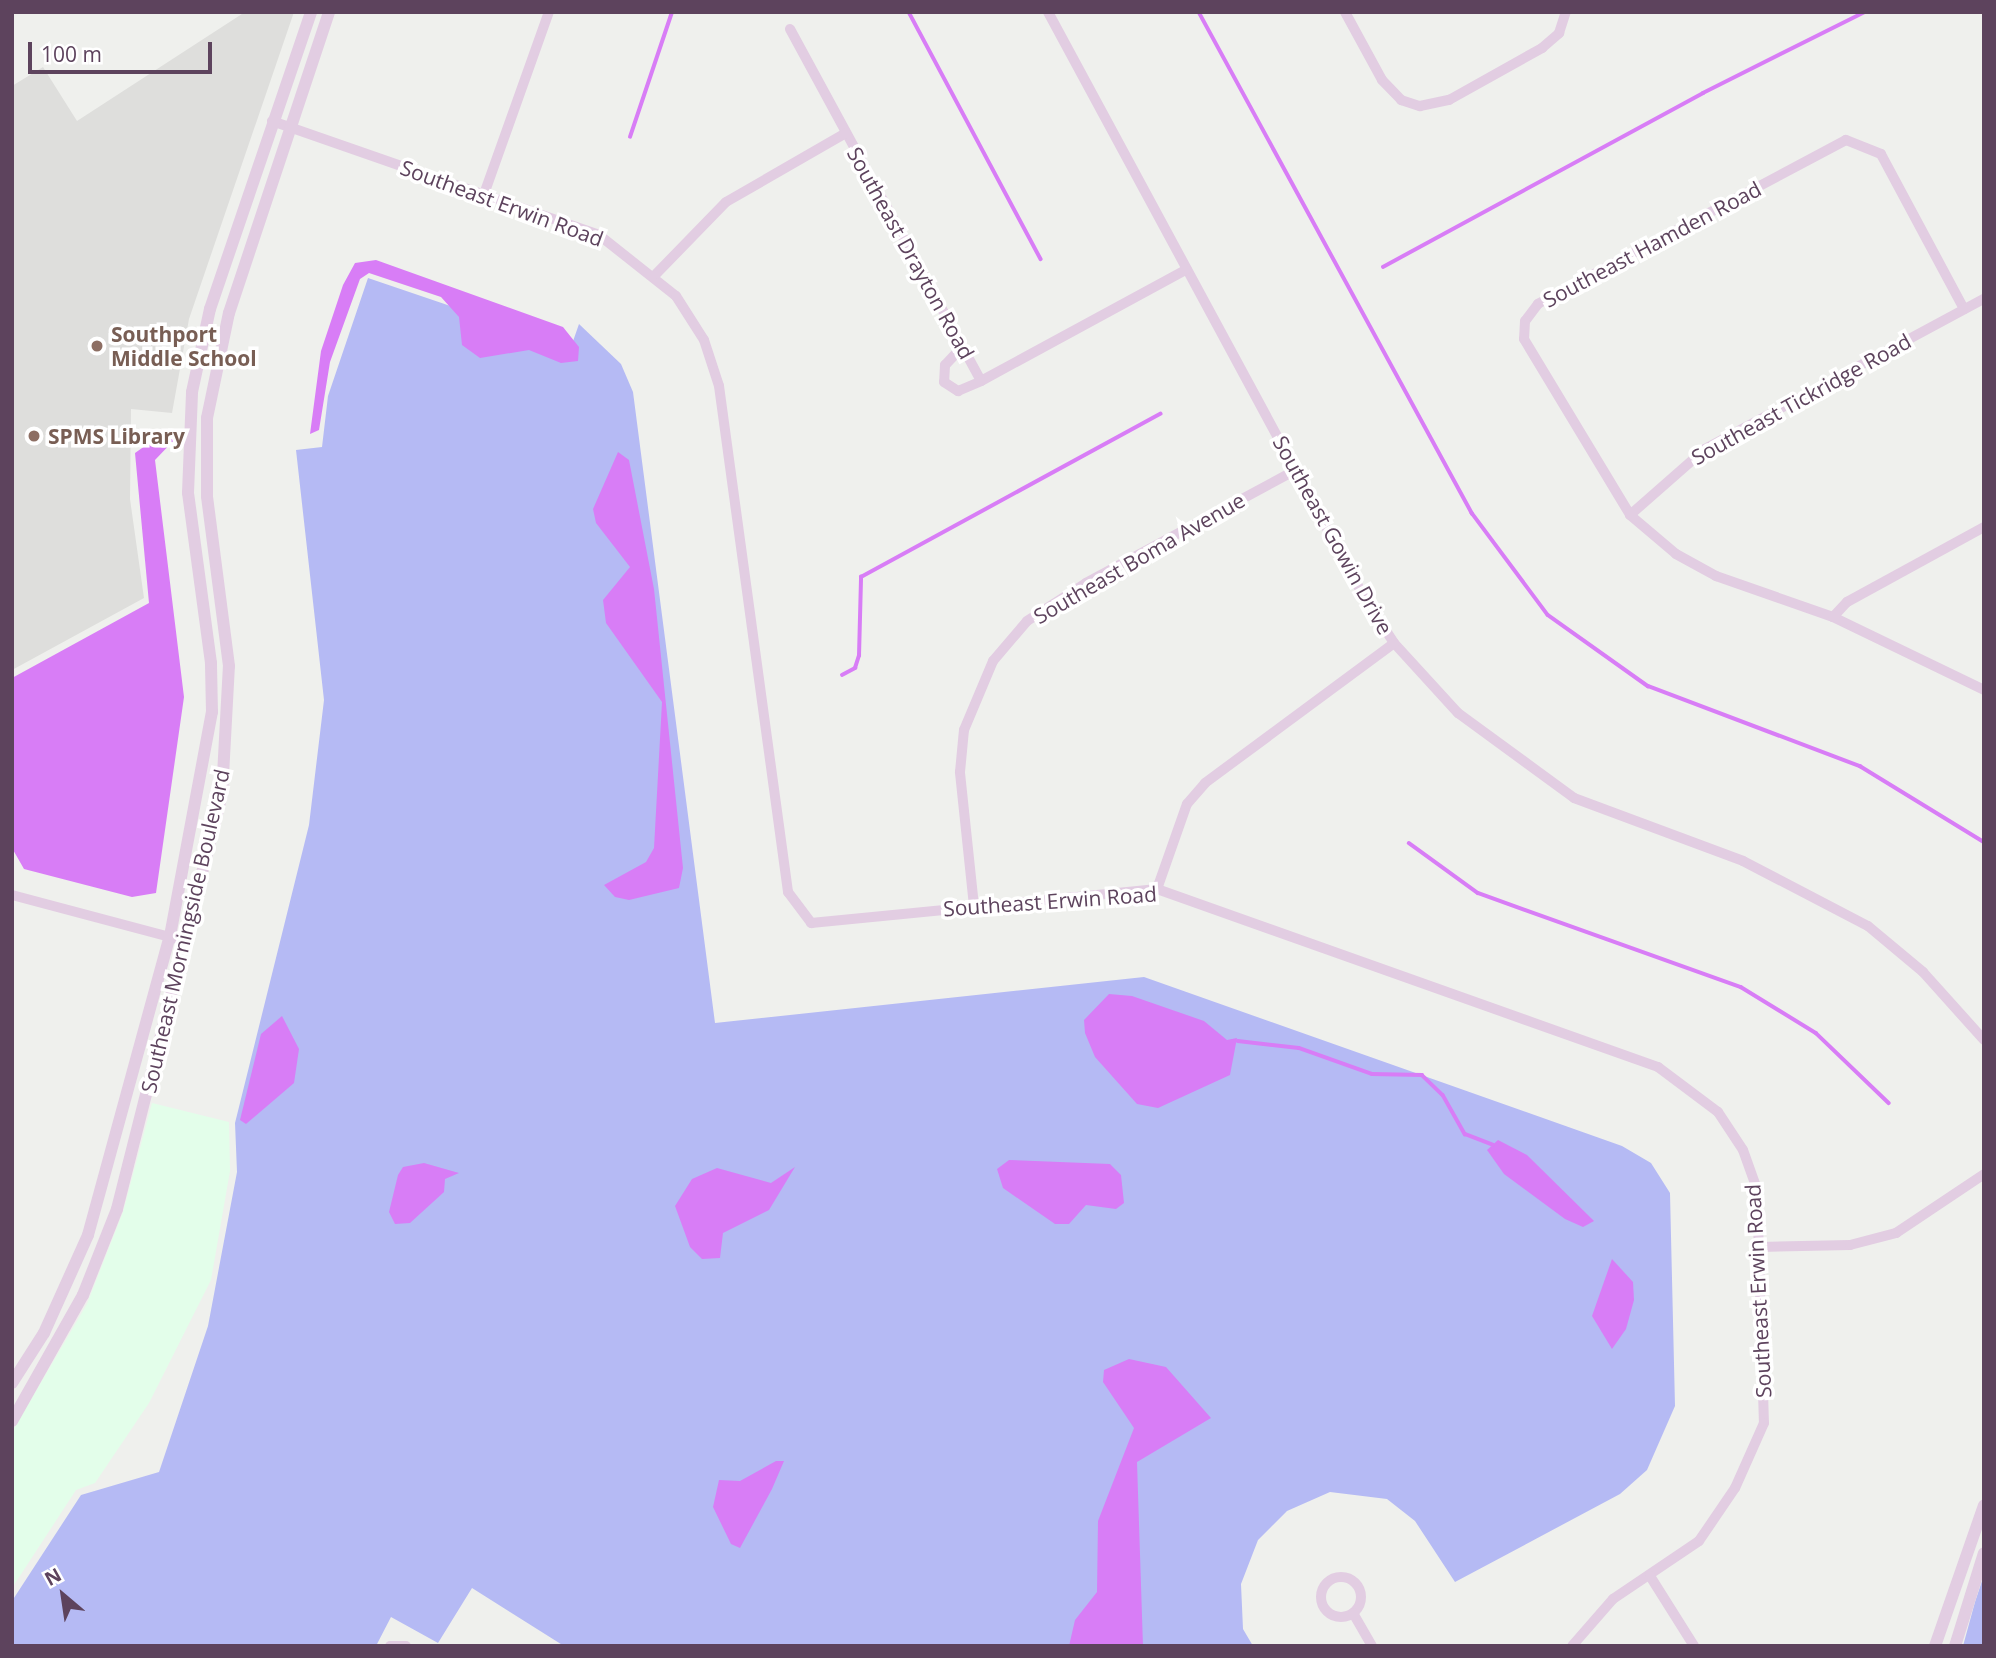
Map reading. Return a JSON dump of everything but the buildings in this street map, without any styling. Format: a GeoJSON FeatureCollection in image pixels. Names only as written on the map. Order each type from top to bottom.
{"type":"FeatureCollection","features":[{"type":"Feature","properties":{"kind":"street","name":"Southeast Morningside Boulevard"},"geometry":{"type":"LineString","coordinates":[[12,1383],[67,1286],[127,1103],[170,936],[212,712],[211,663],[190,512],[188,426],[210,309],[311,12]]}},
{"type":"Feature","properties":{"kind":"street","name":"Southeast Morningside Boulevard"},"geometry":{"type":"LineString","coordinates":[[12,1421],[83,1295],[117,1209],[222,794],[229,713],[209,508],[207,418],[229,313],[294,128],[329,12]]}},
{"type":"Feature","properties":{"kind":"street"},"geometry":{"type":"LineString","coordinates":[[483,197],[549,12]]}},
{"type":"Feature","properties":{"kind":"street","name":"Southeast Gowin Drive"},"geometry":{"type":"LineString","coordinates":[[1048,12],[1296,470],[1394,643],[1458,713],[1574,798],[1743,861],[1868,926],[1923,972],[1984,1040]]}},
{"type":"Feature","properties":{"kind":"street"},"geometry":{"type":"LineString","coordinates":[[1345,12],[1382,80],[1401,100],[1420,106],[1449,100],[1542,48],[1559,33],[1566,12]]}},
{"type":"Feature","properties":{"kind":"street","name":"Southeast Drayton Road"},"geometry":{"type":"LineString","coordinates":[[790,29],[981,382],[1187,269]]}},
{"type":"Feature","properties":{"kind":"street","name":"Southeast Erwin Road"},"geometry":{"type":"LineString","coordinates":[[272,121],[483,197],[599,235],[656,274],[704,340],[719,386],[791,901],[811,923],[1157,889],[1658,1067],[1686,1083],[1718,1112],[1743,1150],[1757,1189],[1764,1423],[1735,1488],[1699,1541],[1613,1599],[1572,1646]]}},
{"type":"Feature","properties":{"kind":"street"},"geometry":{"type":"LineString","coordinates":[[656,274],[726,202],[846,133]]}},
{"type":"Feature","properties":{"kind":"street","name":"Southeast Hamden Road"},"geometry":{"type":"LineString","coordinates":[[1964,309],[1881,154],[1846,140],[1538,304],[1525,321],[1524,340],[1630,515],[1676,554],[1716,576],[1833,617],[1984,690]]}},
{"type":"Feature","properties":{"kind":"street","name":"Southeast Tickridge Road"},"geometry":{"type":"LineString","coordinates":[[1630,515],[1705,449],[1984,299]]}},
{"type":"Feature","properties":{"kind":"street"},"geometry":{"type":"LineString","coordinates":[[210,309],[229,313]]}},
{"type":"Feature","properties":{"kind":"street"},"geometry":{"type":"LineString","coordinates":[[962,347],[945,365],[944,382],[958,391],[981,382]]}},
{"type":"Feature","properties":{"kind":"street","name":"Southeast Boma Avenue"},"geometry":{"type":"LineString","coordinates":[[974,906],[960,772],[964,730],[993,661],[1027,621],[1086,583],[1296,470]]}},
{"type":"Feature","properties":{"kind":"street"},"geometry":{"type":"LineString","coordinates":[[190,512],[209,508]]}},
{"type":"Feature","properties":{"kind":"street"},"geometry":{"type":"LineString","coordinates":[[1833,617],[1847,602],[1984,527]]}},
{"type":"Feature","properties":{"kind":"street"},"geometry":{"type":"LineString","coordinates":[[1157,889],[1187,804],[1205,783],[1394,643]]}},
{"type":"Feature","properties":{"kind":"street"},"geometry":{"type":"LineString","coordinates":[[212,712],[229,713]]}},
{"type":"Feature","properties":{"kind":"street"},"geometry":{"type":"LineString","coordinates":[[12,895],[185,941]]}},
{"type":"Feature","properties":{"kind":"street"},"geometry":{"type":"LineString","coordinates":[[127,1103],[144,1109]]}},
{"type":"Feature","properties":{"kind":"street"},"geometry":{"type":"LineString","coordinates":[[1759,1247],[1850,1245],[1896,1233],[1984,1174]]}},
{"type":"Feature","properties":{"kind":"street"},"geometry":{"type":"LineString","coordinates":[[67,1286],[83,1295]]}},
{"type":"Feature","properties":{"kind":"street"},"geometry":{"type":"LineString","coordinates":[[1935,1646],[1949,1595],[1984,1505]]}},
{"type":"Feature","properties":{"kind":"street"},"geometry":{"type":"LineString","coordinates":[[1955,1646],[1984,1553]]}},
{"type":"Feature","properties":{"kind":"street"},"geometry":{"type":"LineString","coordinates":[[1650,1576],[1694,1646]]}},
{"type":"Feature","properties":{"kind":"street"},"geometry":{"type":"LineString","coordinates":[[1949,1595],[1968,1600]]}},
{"type":"Feature","properties":{"kind":"street"},"geometry":{"type":"LineString","coordinates":[[1353,1612],[1372,1646]]}},
{"type":"Feature","properties":{"kind":"street"},"geometry":{"type":"LineString","coordinates":[[390,1646],[405,1646]]}},
{"type":"Feature","properties":{"kind":"shaded area","name":"Southport Middle School"},"geometry":{"type":"Polygon","coordinates":[[[245,12],[294,12],[189,319],[172,413],[131,409],[130,499],[144,598],[12,670],[12,86],[43,67],[77,121],[245,12]]]}},
{"type":"Feature","properties":{"kind":"shaded area"},"geometry":{"type":"Polygon","coordinates":[[[376,260],[563,327],[579,347],[578,361],[561,363],[529,350],[480,358],[462,345],[459,317],[441,297],[369,273],[360,279],[330,362],[319,430],[310,434],[321,351],[343,285],[355,263],[376,260]]]}},
{"type":"Feature","properties":{"kind":"shaded area"},"geometry":{"type":"Polygon","coordinates":[[[368,278],[571,347],[579,324],[621,364],[633,392],[715,1023],[1144,977],[1622,1146],[1651,1163],[1670,1193],[1675,1406],[1647,1470],[1620,1494],[1455,1582],[1415,1521],[1387,1499],[1330,1492],[1287,1511],[1258,1540],[1241,1584],[1243,1629],[1253,1646],[564,1646],[472,1588],[438,1643],[391,1617],[376,1646],[12,1646],[12,1601],[81,1495],[159,1472],[208,1326],[237,1172],[235,1123],[309,825],[324,700],[296,450],[322,447],[328,396],[368,278]]]}},
{"type":"Feature","properties":{"kind":"shaded area"},"geometry":{"type":"Polygon","coordinates":[[[169,429],[177,437],[155,460],[184,697],[156,893],[132,897],[24,869],[12,848],[12,678],[149,603],[135,453],[169,429]]]}},
{"type":"Feature","properties":{"kind":"shaded area"},"geometry":{"type":"Polygon","coordinates":[[[618,452],[629,460],[654,589],[683,868],[679,888],[629,900],[615,897],[604,885],[646,862],[654,848],[662,702],[606,623],[603,600],[630,567],[596,523],[593,509],[618,452]]]}},
{"type":"Feature","properties":{"kind":"shaded area"},"geometry":{"type":"Polygon","coordinates":[[[1109,994],[1132,996],[1204,1021],[1227,1040],[1237,1038],[1230,1075],[1158,1108],[1137,1104],[1095,1057],[1085,1033],[1084,1020],[1109,994]]]}},
{"type":"Feature","properties":{"kind":"shaded area"},"geometry":{"type":"Polygon","coordinates":[[[282,1016],[299,1049],[294,1083],[246,1124],[240,1120],[261,1034],[282,1016]]]}},
{"type":"Feature","properties":{"kind":"shaded area"},"geometry":{"type":"Polygon","coordinates":[[[152,1103],[229,1122],[230,1171],[211,1280],[149,1403],[95,1483],[76,1490],[12,1588],[12,1432],[87,1304],[123,1212],[152,1103]]]}},
{"type":"Feature","properties":{"kind":"shaded area"},"geometry":{"type":"Polygon","coordinates":[[[1498,1140],[1527,1155],[1594,1221],[1583,1227],[1565,1219],[1504,1174],[1487,1150],[1498,1140]]]}},
{"type":"Feature","properties":{"kind":"shaded area"},"geometry":{"type":"Polygon","coordinates":[[[1009,1160],[1110,1164],[1121,1175],[1124,1203],[1116,1209],[1086,1205],[1069,1224],[1055,1224],[1003,1188],[997,1169],[1009,1160]]]}},
{"type":"Feature","properties":{"kind":"shaded area"},"geometry":{"type":"Polygon","coordinates":[[[424,1163],[459,1173],[445,1179],[444,1192],[410,1223],[395,1224],[389,1212],[398,1175],[403,1167],[424,1163]]]}},
{"type":"Feature","properties":{"kind":"shaded area"},"geometry":{"type":"Polygon","coordinates":[[[795,1167],[769,1210],[723,1233],[720,1258],[702,1259],[690,1247],[675,1206],[692,1179],[717,1168],[771,1183],[795,1167]]]}},
{"type":"Feature","properties":{"kind":"shaded area"},"geometry":{"type":"Polygon","coordinates":[[[1612,1259],[1633,1282],[1634,1300],[1626,1329],[1612,1349],[1592,1316],[1612,1259]]]}},
{"type":"Feature","properties":{"kind":"shaded area"},"geometry":{"type":"Polygon","coordinates":[[[1129,1359],[1166,1367],[1211,1418],[1137,1462],[1143,1646],[1069,1646],[1075,1620],[1097,1592],[1098,1521],[1134,1428],[1103,1382],[1104,1370],[1129,1359]]]}},
{"type":"Feature","properties":{"kind":"shaded area"},"geometry":{"type":"Polygon","coordinates":[[[776,1461],[784,1461],[772,1489],[740,1548],[731,1544],[713,1507],[719,1480],[740,1481],[776,1461]]]}},
{"type":"Feature","properties":{"kind":"shaded area"},"geometry":{"type":"Polygon","coordinates":[[[1984,1575],[1984,1646],[1963,1646],[1975,1602],[1984,1575]]]}},
{"type":"Feature","properties":{"kind":"waterway"},"geometry":{"type":"LineString","coordinates":[[630,137],[672,12]]}},
{"type":"Feature","properties":{"kind":"waterway"},"geometry":{"type":"LineString","coordinates":[[909,12],[1041,259]]}},
{"type":"Feature","properties":{"kind":"waterway"},"geometry":{"type":"LineString","coordinates":[[1199,12],[1472,513],[1548,615],[1648,686],[1860,766],[1984,842]]}},
{"type":"Feature","properties":{"kind":"waterway"},"geometry":{"type":"LineString","coordinates":[[1383,267],[1703,93],[1865,12]]}},
{"type":"Feature","properties":{"kind":"waterway"},"geometry":{"type":"LineString","coordinates":[[842,675],[855,668],[859,656],[861,577],[1160,414]]}},
{"type":"Feature","properties":{"kind":"waterway"},"geometry":{"type":"LineString","coordinates":[[1409,843],[1478,893],[1741,987],[1816,1033],[1889,1103]]}},
{"type":"Feature","properties":{"kind":"waterway"},"geometry":{"type":"LineString","coordinates":[[1238,1041],[1299,1048],[1372,1074],[1422,1075],[1443,1095],[1465,1134],[1493,1145]]}},
{"type":"Feature","properties":{"kind":"place","name":"Southport Middle School"},"geometry":{"type":"Point","coordinates":[97,346]}},
{"type":"Feature","properties":{"kind":"place","name":"SPMS Library"},"geometry":{"type":"Point","coordinates":[34,436]}}]}
